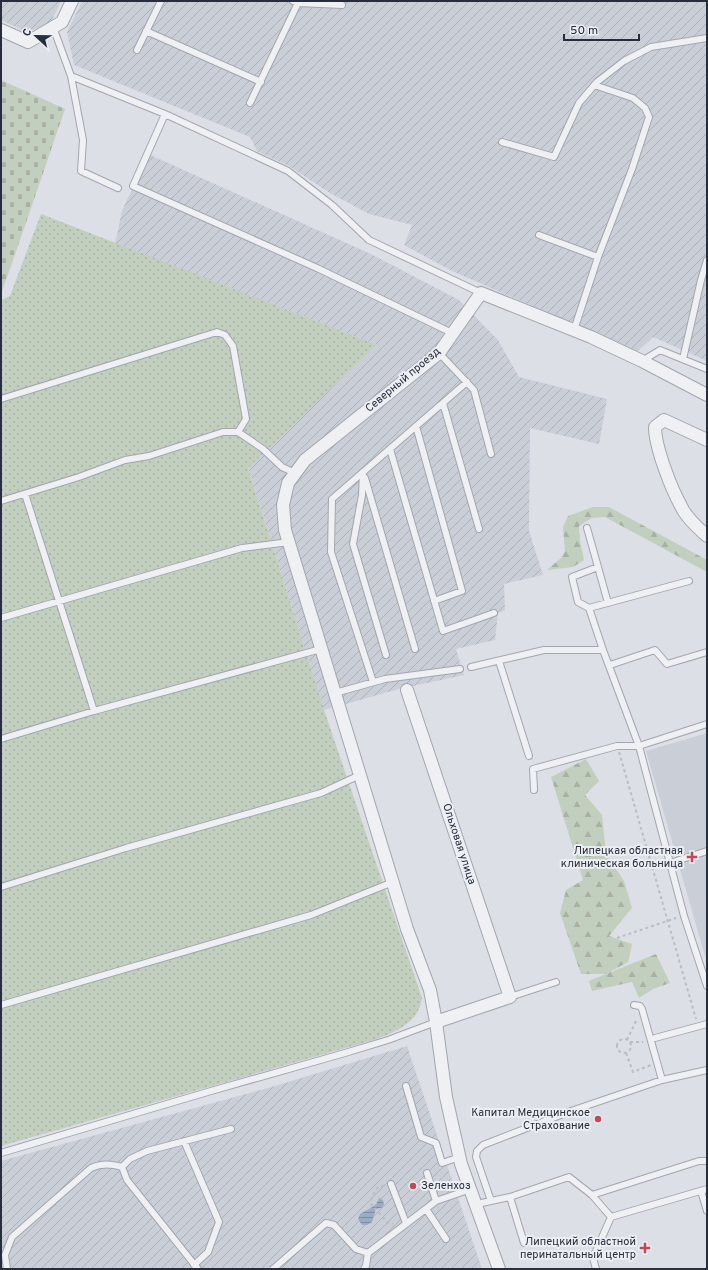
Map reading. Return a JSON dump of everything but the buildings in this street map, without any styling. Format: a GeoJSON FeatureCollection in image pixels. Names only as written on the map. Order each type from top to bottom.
{"type":"FeatureCollection","features":[{"type":"Feature","properties":{"kind":"street"},"geometry":{"type":"LineString","coordinates":[[1,30],[28,42],[62,22],[72,1]]}},
{"type":"Feature","properties":{"kind":"street"},"geometry":{"type":"LineString","coordinates":[[480,292],[574,330],[642,361],[707,395]]}},
{"type":"Feature","properties":{"kind":"street","name":"Северный проезд"},"geometry":{"type":"LineString","coordinates":[[480,292],[439,353],[305,460],[288,483],[283,505],[285,530],[288,542],[407,929],[430,990],[436,1022],[446,1097],[460,1157],[499,1269]]}},
{"type":"Feature","properties":{"kind":"street"},"geometry":{"type":"LineString","coordinates":[[707,440],[664,420],[655,427],[655,436],[665,468],[681,507],[707,536]]}},
{"type":"Feature","properties":{"kind":"street","name":"Ольховая улица"},"geometry":{"type":"LineString","coordinates":[[407,690],[510,997]]}},
{"type":"Feature","properties":{"kind":"street"},"geometry":{"type":"LineString","coordinates":[[436,1022],[510,997]]}},
{"type":"Feature","properties":{"kind":"lane"},"geometry":{"type":"LineString","coordinates":[[137,50],[161,1]]}},
{"type":"Feature","properties":{"kind":"lane"},"geometry":{"type":"LineString","coordinates":[[250,104],[296,2],[342,6]]}},
{"type":"Feature","properties":{"kind":"lane"},"geometry":{"type":"LineString","coordinates":[[53,27],[71,76],[83,140],[81,171],[118,188]]}},
{"type":"Feature","properties":{"kind":"lane"},"geometry":{"type":"LineString","coordinates":[[146,31],[261,82]]}},
{"type":"Feature","properties":{"kind":"lane"},"geometry":{"type":"LineString","coordinates":[[502,142],[554,157],[579,104],[594,85],[624,61],[652,47],[707,38]]}},
{"type":"Feature","properties":{"kind":"lane"},"geometry":{"type":"LineString","coordinates":[[71,76],[165,114],[288,170],[332,205],[368,240],[480,292]]}},
{"type":"Feature","properties":{"kind":"lane"},"geometry":{"type":"LineString","coordinates":[[574,330],[598,257],[632,169],[649,117],[645,108],[633,98],[594,85]]}},
{"type":"Feature","properties":{"kind":"lane"},"geometry":{"type":"LineString","coordinates":[[165,114],[133,186],[317,268],[452,334]]}},
{"type":"Feature","properties":{"kind":"lane"},"geometry":{"type":"LineString","coordinates":[[539,235],[598,257]]}},
{"type":"Feature","properties":{"kind":"lane"},"geometry":{"type":"LineString","coordinates":[[683,359],[707,260]]}},
{"type":"Feature","properties":{"kind":"lane"},"geometry":{"type":"LineString","coordinates":[[1,399],[217,332],[224,335],[233,346],[246,419],[238,432]]}},
{"type":"Feature","properties":{"kind":"lane"},"geometry":{"type":"LineString","coordinates":[[642,361],[660,350],[707,369]]}},
{"type":"Feature","properties":{"kind":"lane"},"geometry":{"type":"LineString","coordinates":[[439,353],[474,390],[491,454]]}},
{"type":"Feature","properties":{"kind":"lane"},"geometry":{"type":"LineString","coordinates":[[374,682],[331,552],[332,499],[467,382]]}},
{"type":"Feature","properties":{"kind":"lane"},"geometry":{"type":"LineString","coordinates":[[443,403],[479,529]]}},
{"type":"Feature","properties":{"kind":"lane"},"geometry":{"type":"LineString","coordinates":[[416,426],[462,591],[434,601]]}},
{"type":"Feature","properties":{"kind":"lane"},"geometry":{"type":"LineString","coordinates":[[1,501],[79,477],[125,460],[149,456],[223,432],[238,432],[263,448],[282,467],[295,473]]}},
{"type":"Feature","properties":{"kind":"lane"},"geometry":{"type":"LineString","coordinates":[[390,449],[443,630],[494,613]]}},
{"type":"Feature","properties":{"kind":"lane"},"geometry":{"type":"LineString","coordinates":[[363,472],[415,649]]}},
{"type":"Feature","properties":{"kind":"lane"},"geometry":{"type":"LineString","coordinates":[[363,472],[362,495],[352,544],[386,655]]}},
{"type":"Feature","properties":{"kind":"lane"},"geometry":{"type":"LineString","coordinates":[[25,494],[94,711]]}},
{"type":"Feature","properties":{"kind":"lane"},"geometry":{"type":"LineString","coordinates":[[587,528],[608,603]]}},
{"type":"Feature","properties":{"kind":"lane"},"geometry":{"type":"LineString","coordinates":[[1,618],[242,548],[288,542]]}},
{"type":"Feature","properties":{"kind":"lane"},"geometry":{"type":"LineString","coordinates":[[598,568],[572,577],[578,602],[589,608],[639,746],[684,916],[707,986]]}},
{"type":"Feature","properties":{"kind":"lane"},"geometry":{"type":"LineString","coordinates":[[589,608],[689,581]]}},
{"type":"Feature","properties":{"kind":"lane"},"geometry":{"type":"LineString","coordinates":[[1,739],[94,711],[321,649]]}},
{"type":"Feature","properties":{"kind":"lane"},"geometry":{"type":"LineString","coordinates":[[471,667],[544,650],[603,650]]}},
{"type":"Feature","properties":{"kind":"lane"},"geometry":{"type":"LineString","coordinates":[[610,665],[655,650],[667,664],[707,652]]}},
{"type":"Feature","properties":{"kind":"lane"},"geometry":{"type":"LineString","coordinates":[[499,661],[529,756]]}},
{"type":"Feature","properties":{"kind":"lane"},"geometry":{"type":"LineString","coordinates":[[334,690],[385,680],[460,669]]}},
{"type":"Feature","properties":{"kind":"lane"},"geometry":{"type":"LineString","coordinates":[[534,790],[533,769],[617,746],[639,746],[707,724]]}},
{"type":"Feature","properties":{"kind":"lane"},"geometry":{"type":"LineString","coordinates":[[1,887],[126,848],[321,793],[360,775]]}},
{"type":"Feature","properties":{"kind":"lane"},"geometry":{"type":"LineString","coordinates":[[670,863],[707,851]]}},
{"type":"Feature","properties":{"kind":"lane"},"geometry":{"type":"LineString","coordinates":[[1,1005],[311,915],[393,882]]}},
{"type":"Feature","properties":{"kind":"lane"},"geometry":{"type":"LineString","coordinates":[[510,997],[556,982]]}},
{"type":"Feature","properties":{"kind":"lane"},"geometry":{"type":"LineString","coordinates":[[634,1005],[640,1006],[642,1009],[662,1080]]}},
{"type":"Feature","properties":{"kind":"lane"},"geometry":{"type":"LineString","coordinates":[[1,1153],[345,1053],[388,1040],[436,1022]]}},
{"type":"Feature","properties":{"kind":"lane"},"geometry":{"type":"LineString","coordinates":[[655,1038],[707,1024]]}},
{"type":"Feature","properties":{"kind":"lane"},"geometry":{"type":"LineString","coordinates":[[491,1201],[476,1157],[477,1151],[483,1145],[662,1080],[707,1070]]}},
{"type":"Feature","properties":{"kind":"lane"},"geometry":{"type":"LineString","coordinates":[[406,1086],[421,1137],[436,1143],[442,1163],[460,1157]]}},
{"type":"Feature","properties":{"kind":"lane"},"geometry":{"type":"LineString","coordinates":[[122,1167],[130,1159],[147,1151],[231,1129]]}},
{"type":"Feature","properties":{"kind":"lane"},"geometry":{"type":"LineString","coordinates":[[122,1167],[127,1180],[196,1267],[208,1252],[219,1222],[184,1141]]}},
{"type":"Feature","properties":{"kind":"lane"},"geometry":{"type":"LineString","coordinates":[[592,1195],[699,1161],[707,1161]]}},
{"type":"Feature","properties":{"kind":"lane"},"geometry":{"type":"LineString","coordinates":[[7,1269],[5,1255],[12,1237],[91,1168],[99,1164],[110,1164],[122,1167]]}},
{"type":"Feature","properties":{"kind":"lane"},"geometry":{"type":"LineString","coordinates":[[427,1173],[436,1201]]}},
{"type":"Feature","properties":{"kind":"lane"},"geometry":{"type":"LineString","coordinates":[[476,1204],[510,1197],[569,1177],[592,1195],[610,1217]]}},
{"type":"Feature","properties":{"kind":"lane"},"geometry":{"type":"LineString","coordinates":[[391,1184],[406,1224]]}},
{"type":"Feature","properties":{"kind":"lane"},"geometry":{"type":"LineString","coordinates":[[364,1269],[366,1266],[368,1253],[436,1201],[471,1189]]}},
{"type":"Feature","properties":{"kind":"lane"},"geometry":{"type":"LineString","coordinates":[[610,1217],[704,1190],[707,1212]]}},
{"type":"Feature","properties":{"kind":"lane"},"geometry":{"type":"LineString","coordinates":[[510,1197],[524,1243]]}},
{"type":"Feature","properties":{"kind":"lane"},"geometry":{"type":"LineString","coordinates":[[426,1209],[446,1238]]}},
{"type":"Feature","properties":{"kind":"lane"},"geometry":{"type":"LineString","coordinates":[[596,1269],[593,1258],[610,1217]]}},
{"type":"Feature","properties":{"kind":"lane"},"geometry":{"type":"LineString","coordinates":[[273,1269],[326,1223],[334,1225],[356,1249],[368,1253]]}},
{"type":"Feature","properties":{"kind":"path"},"geometry":{"type":"LineString","coordinates":[[617,746],[698,1026]]}},
{"type":"Feature","properties":{"kind":"path"},"geometry":{"type":"LineString","coordinates":[[617,938],[684,916]]}},
{"type":"Feature","properties":{"kind":"path"},"geometry":{"type":"LineString","coordinates":[[627,1040],[640,1014]]}},
{"type":"Feature","properties":{"kind":"path"},"geometry":{"type":"LineString","coordinates":[[626,1053],[622,1053],[618,1050],[617,1046],[622,1040],[627,1040],[630,1042],[648,1042]]}},
{"type":"Feature","properties":{"kind":"path"},"geometry":{"type":"LineString","coordinates":[[626,1053],[630,1051],[630,1042]]}},
{"type":"Feature","properties":{"kind":"path"},"geometry":{"type":"LineString","coordinates":[[626,1053],[633,1072],[657,1063]]}},
{"type":"Feature","properties":{"kind":"path"},"geometry":{"type":"LineString","coordinates":[[391,1184],[377,1188],[372,1197],[371,1204],[386,1222],[406,1224]]}},
{"type":"Feature","properties":{"kind":"shaded area"},"geometry":{"type":"Polygon","coordinates":[[[1,1],[61,1],[50,24],[27,32],[1,20],[1,1]]]}},
{"type":"Feature","properties":{"kind":"shaded area"},"geometry":{"type":"Polygon","coordinates":[[[82,1],[707,1],[707,361],[653,337],[637,352],[452,271],[404,245],[412,225],[369,214],[330,193],[289,166],[257,151],[250,137],[74,65],[67,32],[82,1]]]}},
{"type":"Feature","properties":{"kind":"shaded area"},"geometry":{"type":"Polygon","coordinates":[[[148,154],[373,255],[459,300],[498,340],[519,377],[607,399],[599,444],[530,428],[529,531],[543,575],[504,584],[505,610],[498,613],[495,640],[456,649],[464,675],[399,689],[324,710],[248,467],[377,345],[115,244],[122,211],[148,154]]]}},
{"type":"Feature","properties":{"kind":"shaded area","name":"Липецкая областная клиническая больница"},"geometry":{"type":"Polygon","coordinates":[[[707,733],[707,963],[646,751],[707,733]]]}},
{"type":"Feature","properties":{"kind":"shaded area","name":"Зеленхоз"},"geometry":{"type":"Polygon","coordinates":[[[407,1046],[482,1269],[1,1269],[1,1161],[275,1086],[407,1046]]]}},
{"type":"Feature","properties":{"kind":"green space"},"geometry":{"type":"Polygon","coordinates":[[[1,80],[65,109],[2,291],[1,291],[1,80]]]}},
{"type":"Feature","properties":{"kind":"green space"},"geometry":{"type":"Polygon","coordinates":[[[41,214],[377,345],[248,468],[324,710],[422,998],[417,1013],[412,1019],[392,1033],[377,1039],[1,1146],[1,300],[10,296],[41,214]]]}},
{"type":"Feature","properties":{"kind":"green space"},"geometry":{"type":"Polygon","coordinates":[[[593,507],[609,507],[707,560],[707,572],[605,517],[592,518],[579,526],[584,560],[573,567],[547,570],[561,558],[565,551],[563,527],[568,516],[593,507]]]}},
{"type":"Feature","properties":{"kind":"green space"},"geometry":{"type":"Polygon","coordinates":[[[586,759],[599,781],[585,795],[602,815],[606,854],[624,881],[632,908],[609,936],[632,944],[628,962],[606,974],[581,974],[560,913],[566,890],[583,880],[551,777],[586,759]]]}},
{"type":"Feature","properties":{"kind":"green space"},"geometry":{"type":"Polygon","coordinates":[[[656,954],[670,983],[653,989],[639,998],[632,982],[592,991],[589,981],[656,954]]]}},
{"type":"Feature","properties":{"kind":"water"},"geometry":{"type":"Polygon","coordinates":[[[379,1198],[383,1200],[384,1205],[381,1208],[376,1209],[372,1222],[367,1225],[362,1225],[358,1219],[360,1214],[376,1205],[379,1198]]]}},
{"type":"Feature","properties":{"kind":"place","name":"Липецкая областная клиническая больница"},"geometry":{"type":"Point","coordinates":[692,857]}},
{"type":"Feature","properties":{"kind":"place","name":"Капитал Медицинское Страхование"},"geometry":{"type":"Point","coordinates":[598,1119]}},
{"type":"Feature","properties":{"kind":"place","name":"Зеленхоз"},"geometry":{"type":"Point","coordinates":[413,1186]}},
{"type":"Feature","properties":{"kind":"place","name":"Липецкий областной перинатальный центр"},"geometry":{"type":"Point","coordinates":[645,1248]}}]}
